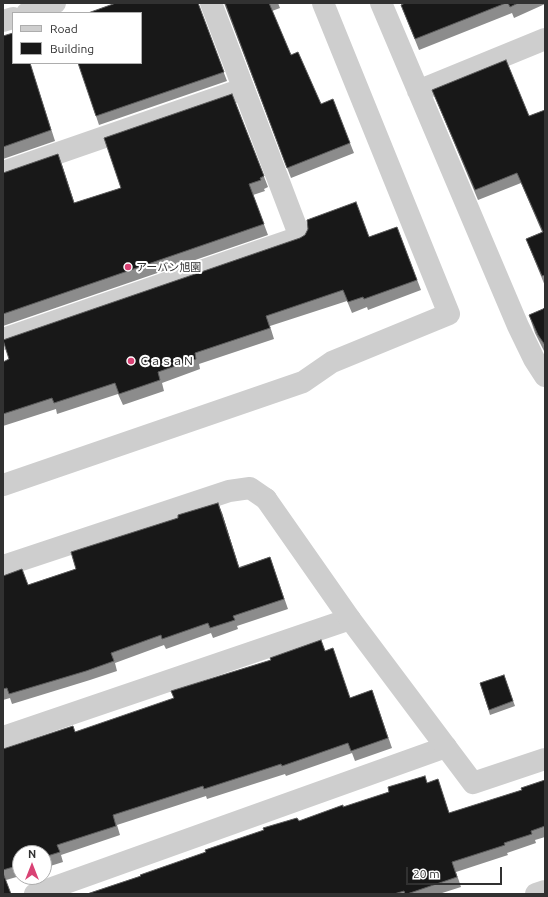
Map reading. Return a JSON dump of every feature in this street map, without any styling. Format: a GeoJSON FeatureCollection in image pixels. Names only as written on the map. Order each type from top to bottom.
{"type":"FeatureCollection","features":[{"type":"Feature","properties":{"kind":"street"},"geometry":{"type":"LineString","coordinates":[[30,12],[55,3]]}},
{"type":"Feature","properties":{"kind":"street"},"geometry":{"type":"LineString","coordinates":[[3,339],[300,237],[211,3]]}},
{"type":"Feature","properties":{"kind":"street"},"geometry":{"type":"LineString","coordinates":[[3,485],[303,382],[332,362],[449,314],[323,3]]}},
{"type":"Feature","properties":{"kind":"street"},"geometry":{"type":"LineString","coordinates":[[381,3],[518,326],[534,359],[545,376]]}},
{"type":"Feature","properties":{"kind":"street"},"geometry":{"type":"LineString","coordinates":[[418,91],[545,39]]}},
{"type":"Feature","properties":{"kind":"street"},"geometry":{"type":"LineString","coordinates":[[3,172],[243,88]]}},
{"type":"Feature","properties":{"kind":"street"},"geometry":{"type":"LineString","coordinates":[[518,326],[538,318]]}},
{"type":"Feature","properties":{"kind":"street"},"geometry":{"type":"LineString","coordinates":[[3,566],[229,491],[250,488],[266,499],[350,619],[473,783],[545,759]]}},
{"type":"Feature","properties":{"kind":"street"},"geometry":{"type":"LineString","coordinates":[[3,737],[350,619]]}},
{"type":"Feature","properties":{"kind":"street"},"geometry":{"type":"LineString","coordinates":[[35,894],[446,747]]}},
{"type":"Feature","properties":{"kind":"street"},"geometry":{"type":"LineString","coordinates":[[536,894],[545,891]]}},
{"type":"Feature","properties":{"kind":"building"},"geometry":{"type":"Polygon","coordinates":[[[116,3],[198,3],[224,72],[96,116],[78,64],[142,64],[142,12],[91,12],[116,3]]]}},
{"type":"Feature","properties":{"kind":"building"},"geometry":{"type":"Polygon","coordinates":[[[225,3],[269,3],[291,55],[298,52],[321,104],[333,99],[350,143],[287,168],[225,3]]]}},
{"type":"Feature","properties":{"kind":"building"},"geometry":{"type":"Polygon","coordinates":[[[405,3],[506,3],[415,39],[401,5],[405,3]]]}},
{"type":"Feature","properties":{"kind":"building"},"geometry":{"type":"Polygon","coordinates":[[[508,3],[518,3],[510,7],[508,3]]]}},
{"type":"Feature","properties":{"kind":"building"},"geometry":{"type":"Polygon","coordinates":[[[12,33],[12,64],[30,64],[51,130],[3,147],[3,36],[12,33]]]}},
{"type":"Feature","properties":{"kind":"building"},"geometry":{"type":"Polygon","coordinates":[[[506,60],[529,116],[545,110],[545,275],[542,276],[526,239],[543,232],[517,173],[475,190],[432,90],[506,60]]]}},
{"type":"Feature","properties":{"kind":"building"},"geometry":{"type":"Polygon","coordinates":[[[232,94],[264,176],[260,178],[261,180],[249,184],[264,224],[3,314],[3,173],[58,154],[74,203],[121,188],[104,138],[232,94]]]}},
{"type":"Feature","properties":{"kind":"building"},"geometry":{"type":"Polygon","coordinates":[[[356,202],[369,237],[397,227],[417,280],[364,299],[363,297],[348,302],[343,290],[266,316],[270,328],[195,353],[196,359],[158,372],[160,380],[119,394],[115,383],[54,403],[52,398],[3,414],[3,362],[9,359],[3,340],[300,238],[305,235],[308,229],[307,220],[356,202]]]}},
{"type":"Feature","properties":{"kind":"building"},"geometry":{"type":"Polygon","coordinates":[[[545,307],[545,345],[538,335],[529,315],[545,307]]]}},
{"type":"Feature","properties":{"kind":"building"},"geometry":{"type":"Polygon","coordinates":[[[218,503],[239,568],[270,557],[284,599],[233,616],[235,620],[210,628],[208,623],[162,639],[161,635],[111,653],[114,661],[86,671],[9,694],[7,688],[3,689],[3,576],[22,569],[28,585],[76,569],[71,552],[178,518],[178,515],[218,503]]]}},
{"type":"Feature","properties":{"kind":"building"},"geometry":{"type":"Polygon","coordinates":[[[321,640],[325,651],[333,648],[350,698],[372,690],[388,738],[351,751],[348,743],[282,766],[281,764],[204,789],[203,786],[113,815],[116,826],[57,845],[60,852],[52,854],[52,845],[12,845],[12,867],[3,870],[3,749],[73,726],[75,732],[174,698],[171,691],[271,660],[270,658],[321,640]]]}},
{"type":"Feature","properties":{"kind":"building"},"geometry":{"type":"Polygon","coordinates":[[[504,675],[513,701],[489,710],[480,683],[504,675]]]}},
{"type":"Feature","properties":{"kind":"building"},"geometry":{"type":"Polygon","coordinates":[[[425,776],[427,783],[438,779],[449,813],[522,790],[521,788],[545,780],[545,826],[531,831],[532,834],[504,843],[505,845],[452,862],[457,877],[407,894],[405,894],[404,891],[394,894],[87,894],[206,852],[205,850],[264,830],[263,828],[297,818],[299,821],[343,805],[343,807],[389,792],[388,787],[425,776]]]}},
{"type":"Feature","properties":{"kind":"building"},"geometry":{"type":"Polygon","coordinates":[[[3,873],[11,894],[3,894],[3,873]]]}},
{"type":"Feature","properties":{"kind":"place","name":"アーバン旭園"},"geometry":{"type":"Point","coordinates":[128,267]}},
{"type":"Feature","properties":{"kind":"place","name":"ＣａｓａＮ"},"geometry":{"type":"Point","coordinates":[131,361]}}]}
